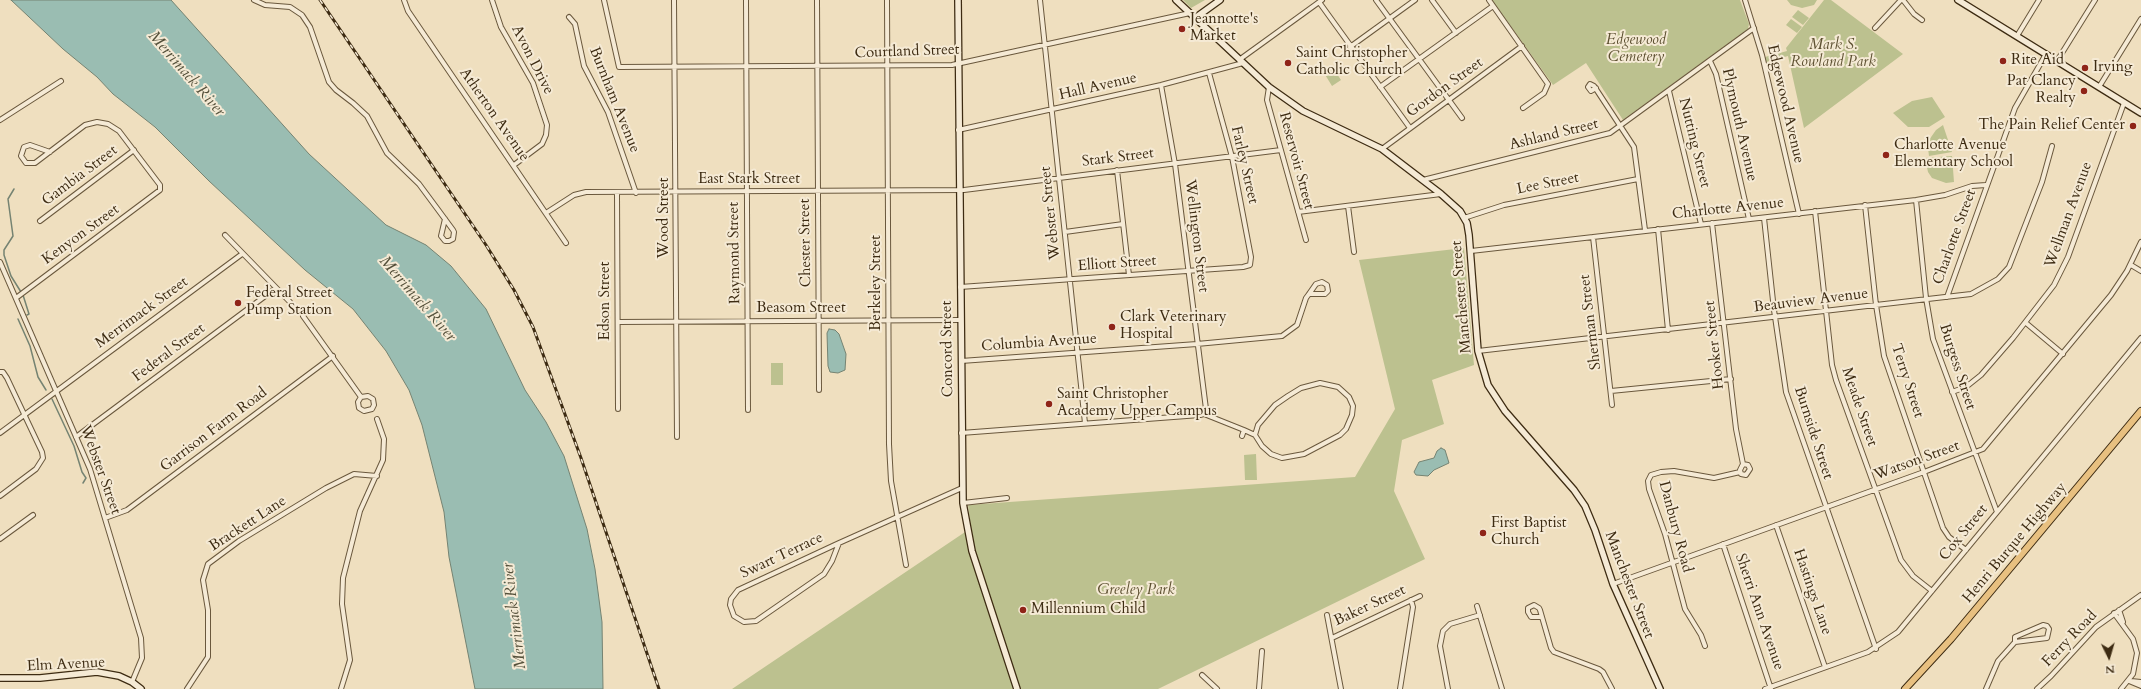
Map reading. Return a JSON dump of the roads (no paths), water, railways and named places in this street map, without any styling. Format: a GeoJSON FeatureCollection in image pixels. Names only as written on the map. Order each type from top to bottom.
{"type":"FeatureCollection","features":[{"type":"Feature","properties":{"kind":"main road","name":"Concord Street"},"geometry":{"type":"LineString","coordinates":[[958,0],[962,503],[972,551],[1017,689]]}},
{"type":"Feature","properties":{"kind":"main road","name":"Manchester Street"},"geometry":{"type":"LineString","coordinates":[[1176,0],[1269,87],[1317,118],[1382,149],[1457,207],[1468,228],[1478,351],[1484,376],[1493,394],[1513,420],[1574,490],[1585,506],[1595,530],[1613,584],[1660,689]]}},
{"type":"Feature","properties":{"kind":"main road"},"geometry":{"type":"LineString","coordinates":[[1195,18],[1220,0]]}},
{"type":"Feature","properties":{"kind":"main road"},"geometry":{"type":"LineString","coordinates":[[1958,0],[1967,2],[2016,36],[2141,112]]}},
{"type":"Feature","properties":{"kind":"main road","name":"Henri Burque Highway"},"geometry":{"type":"LineString","coordinates":[[1905,689],[1952,639],[2141,411]]}},
{"type":"Feature","properties":{"kind":"main road","name":"Elm Avenue"},"geometry":{"type":"LineString","coordinates":[[0,678],[34,678],[97,672],[112,674],[132,682]]}},
{"type":"Feature","properties":{"kind":"main road"},"geometry":{"type":"LineString","coordinates":[[132,682],[141,689]]}},
{"type":"Feature","properties":{"kind":"street"},"geometry":{"type":"LineString","coordinates":[[254,0],[265,5],[290,7],[302,15],[310,28],[327,76],[333,88],[367,116],[387,153],[419,184],[445,219],[454,232],[453,239],[450,241],[443,240],[440,236],[445,219]]}},
{"type":"Feature","properties":{"kind":"street","name":"Atherton Avenue"},"geometry":{"type":"LineString","coordinates":[[404,0],[408,11],[566,243]]}},
{"type":"Feature","properties":{"kind":"street","name":"Avon Drive"},"geometry":{"type":"LineString","coordinates":[[492,0],[501,27],[533,83],[545,115],[547,125],[546,135],[542,144],[514,165]]}},
{"type":"Feature","properties":{"kind":"street","name":"Courtland Street"},"geometry":{"type":"LineString","coordinates":[[604,0],[619,67],[958,64],[1190,12]]}},
{"type":"Feature","properties":{"kind":"street","name":"Wood Street"},"geometry":{"type":"LineString","coordinates":[[674,0],[677,437]]}},
{"type":"Feature","properties":{"kind":"street","name":"Raymond Street"},"geometry":{"type":"LineString","coordinates":[[746,0],[748,410]]}},
{"type":"Feature","properties":{"kind":"street","name":"Chester Street"},"geometry":{"type":"LineString","coordinates":[[817,0],[819,390]]}},
{"type":"Feature","properties":{"kind":"street","name":"Berkeley Street"},"geometry":{"type":"LineString","coordinates":[[887,0],[889,444],[891,481],[906,565]]}},
{"type":"Feature","properties":{"kind":"street","name":"Webster Street"},"geometry":{"type":"LineString","coordinates":[[1040,0],[1085,423]]}},
{"type":"Feature","properties":{"kind":"street"},"geometry":{"type":"LineString","coordinates":[[1376,0],[1418,60],[1462,118]]}},
{"type":"Feature","properties":{"kind":"street"},"geometry":{"type":"LineString","coordinates":[[1350,47],[1415,0]]}},
{"type":"Feature","properties":{"kind":"street"},"geometry":{"type":"LineString","coordinates":[[1432,0],[1456,33]]}},
{"type":"Feature","properties":{"kind":"street"},"geometry":{"type":"LineString","coordinates":[[1489,0],[1545,77],[1548,87],[1544,93],[1523,108]]}},
{"type":"Feature","properties":{"kind":"street","name":"Edgewood Avenue"},"geometry":{"type":"LineString","coordinates":[[1745,0],[1754,28],[1799,214]]}},
{"type":"Feature","properties":{"kind":"street"},"geometry":{"type":"LineString","coordinates":[[1875,28],[1902,0],[1914,14],[1922,20]]}},
{"type":"Feature","properties":{"kind":"street"},"geometry":{"type":"LineString","coordinates":[[2016,36],[2039,0]]}},
{"type":"Feature","properties":{"kind":"street"},"geometry":{"type":"LineString","coordinates":[[2057,61],[2095,0]]}},
{"type":"Feature","properties":{"kind":"street"},"geometry":{"type":"LineString","coordinates":[[1320,1],[1350,47],[1410,128]]}},
{"type":"Feature","properties":{"kind":"street","name":"Hall Avenue"},"geometry":{"type":"LineString","coordinates":[[958,130],[1161,85],[1209,73],[1241,62],[1320,1]]}},
{"type":"Feature","properties":{"kind":"street"},"geometry":{"type":"LineString","coordinates":[[1380,87],[1493,6]]}},
{"type":"Feature","properties":{"kind":"street","name":"Burnham Avenue"},"geometry":{"type":"LineString","coordinates":[[569,17],[575,24],[584,66],[608,112],[636,193]]}},
{"type":"Feature","properties":{"kind":"street"},"geometry":{"type":"LineString","coordinates":[[2099,87],[2141,19]]}},
{"type":"Feature","properties":{"kind":"street","name":"Ashland Street"},"geometry":{"type":"LineString","coordinates":[[1423,180],[1600,137],[1620,126],[1754,28]]}},
{"type":"Feature","properties":{"kind":"street","name":"Gordon Street"},"geometry":{"type":"LineString","coordinates":[[1382,149],[1522,46]]}},
{"type":"Feature","properties":{"kind":"street","name":"Charlotte Street"},"geometry":{"type":"LineString","coordinates":[[1947,296],[1986,185],[2019,100],[2046,54]]}},
{"type":"Feature","properties":{"kind":"street","name":"Plymouth Avenue"},"geometry":{"type":"LineString","coordinates":[[1710,60],[1716,74],[1749,219]]}},
{"type":"Feature","properties":{"kind":"street","name":"Farley Street"},"geometry":{"type":"LineString","coordinates":[[1209,73],[1232,157],[1251,263]]}},
{"type":"Feature","properties":{"kind":"street"},"geometry":{"type":"LineString","coordinates":[[0,120],[61,81]]}},
{"type":"Feature","properties":{"kind":"street","name":"Wellington Street"},"geometry":{"type":"LineString","coordinates":[[1161,85],[1175,164],[1189,271],[1206,409],[1204,414]]}},
{"type":"Feature","properties":{"kind":"street","name":"Reservoir Street"},"geometry":{"type":"LineString","coordinates":[[1269,87],[1267,100],[1306,240]]}},
{"type":"Feature","properties":{"kind":"street"},"geometry":{"type":"LineString","coordinates":[[1596,88],[1634,147],[1645,230]]}},
{"type":"Feature","properties":{"kind":"street","name":"Nutting Street"},"geometry":{"type":"LineString","coordinates":[[1669,91],[1701,224]]}},
{"type":"Feature","properties":{"kind":"street","name":"Wellman Avenue"},"geometry":{"type":"LineString","coordinates":[[1952,392],[1966,387],[1976,380],[2026,323],[2054,285],[2064,267],[2124,103]]}},
{"type":"Feature","properties":{"kind":"street"},"geometry":{"type":"LineString","coordinates":[[50,152],[30,145],[24,147],[21,156],[23,161],[32,164],[50,152],[78,129],[85,125],[97,122],[115,127],[134,150]]}},
{"type":"Feature","properties":{"kind":"street","name":"Beauview Avenue"},"geometry":{"type":"LineString","coordinates":[[1478,351],[1604,338],[1926,298],[1971,294],[1994,282],[2006,272],[2042,182],[2052,146]]}},
{"type":"Feature","properties":{"kind":"street","name":"Kenyon Street"},"geometry":{"type":"LineString","coordinates":[[16,298],[160,190],[160,185],[134,150]]}},
{"type":"Feature","properties":{"kind":"street","name":"Gambia Street"},"geometry":{"type":"LineString","coordinates":[[40,221],[134,150]]}},
{"type":"Feature","properties":{"kind":"street","name":"Stark Street"},"geometry":{"type":"LineString","coordinates":[[959,190],[1281,150]]}},
{"type":"Feature","properties":{"kind":"street"},"geometry":{"type":"LineString","coordinates":[[1117,170],[1129,275]]}},
{"type":"Feature","properties":{"kind":"street","name":"Lee Street"},"geometry":{"type":"LineString","coordinates":[[1464,218],[1517,202],[1638,179]]}},
{"type":"Feature","properties":{"kind":"street","name":"Charlotte Avenue"},"geometry":{"type":"LineString","coordinates":[[1471,251],[1916,200],[1945,194],[1972,186],[1986,185]]}},
{"type":"Feature","properties":{"kind":"street","name":"East Stark Street"},"geometry":{"type":"LineString","coordinates":[[546,213],[580,193],[959,190]]}},
{"type":"Feature","properties":{"kind":"street","name":"Edson Street"},"geometry":{"type":"LineString","coordinates":[[617,193],[618,409]]}},
{"type":"Feature","properties":{"kind":"street"},"geometry":{"type":"LineString","coordinates":[[1298,212],[1442,194]]}},
{"type":"Feature","properties":{"kind":"street","name":"Burgess Street"},"geometry":{"type":"LineString","coordinates":[[1916,200],[1926,298],[1933,339],[1997,512]]}},
{"type":"Feature","properties":{"kind":"street"},"geometry":{"type":"LineString","coordinates":[[1348,206],[1354,252]]}},
{"type":"Feature","properties":{"kind":"street","name":"Terry Street"},"geometry":{"type":"LineString","coordinates":[[1865,206],[1876,305],[1884,356],[1946,532],[1966,550]]}},
{"type":"Feature","properties":{"kind":"street","name":"Meade Street"},"geometry":{"type":"LineString","coordinates":[[1815,212],[1834,375],[1874,489],[1901,560],[1913,576],[1932,591]]}},
{"type":"Feature","properties":{"kind":"street","name":"Burnside Street"},"geometry":{"type":"LineString","coordinates":[[1764,218],[1775,317],[1786,392],[1825,507],[1876,648]]}},
{"type":"Feature","properties":{"kind":"street","name":"Hooker Street"},"geometry":{"type":"LineString","coordinates":[[1712,223],[1725,323],[1736,429],[1744,464],[1750,467],[1750,472],[1745,475],[1740,472]]}},
{"type":"Feature","properties":{"kind":"street"},"geometry":{"type":"LineString","coordinates":[[1065,232],[1123,224]]}},
{"type":"Feature","properties":{"kind":"street"},"geometry":{"type":"LineString","coordinates":[[1658,229],[1668,330]]}},
{"type":"Feature","properties":{"kind":"street"},"geometry":{"type":"LineString","coordinates":[[225,235],[290,302]]}},
{"type":"Feature","properties":{"kind":"street","name":"Sherman Street"},"geometry":{"type":"LineString","coordinates":[[1593,237],[1612,405]]}},
{"type":"Feature","properties":{"kind":"street","name":"Watson Street"},"geometry":{"type":"LineString","coordinates":[[1613,584],[1924,472],[1983,449],[2111,295],[2131,265],[2141,242]]}},
{"type":"Feature","properties":{"kind":"street","name":"Merrimack Street"},"geometry":{"type":"LineString","coordinates":[[0,433],[242,254]]}},
{"type":"Feature","properties":{"kind":"street","name":"Webster Street"},"geometry":{"type":"LineString","coordinates":[[0,262],[90,469],[142,643],[142,658],[132,682]]}},
{"type":"Feature","properties":{"kind":"street","name":"Elliott Street"},"geometry":{"type":"LineString","coordinates":[[960,287],[1243,267],[1251,263]]}},
{"type":"Feature","properties":{"kind":"street"},"geometry":{"type":"LineString","coordinates":[[2131,265],[2141,271]]}},
{"type":"Feature","properties":{"kind":"street","name":"Columbia Avenue"},"geometry":{"type":"LineString","coordinates":[[960,361],[1197,344],[1282,336],[1297,325],[1309,294],[1318,283],[1324,282],[1327,285],[1328,291],[1325,294],[1309,294]]}},
{"type":"Feature","properties":{"kind":"street","name":"Federal Street"},"geometry":{"type":"LineString","coordinates":[[76,436],[276,288]]}},
{"type":"Feature","properties":{"kind":"street"},"geometry":{"type":"LineString","coordinates":[[303,316],[361,397]]}},
{"type":"Feature","properties":{"kind":"street","name":"Beasom Street"},"geometry":{"type":"LineString","coordinates":[[618,322],[960,320]]}},
{"type":"Feature","properties":{"kind":"street"},"geometry":{"type":"LineString","coordinates":[[2026,323],[2063,354]]}},
{"type":"Feature","properties":{"kind":"street","name":"Cox Street"},"geometry":{"type":"LineString","coordinates":[[1765,689],[1876,648],[1898,632],[2141,338]]}},
{"type":"Feature","properties":{"kind":"street","name":"Garrison Farm Road"},"geometry":{"type":"LineString","coordinates":[[105,518],[127,510],[333,356]]}},
{"type":"Feature","properties":{"kind":"street"},"geometry":{"type":"LineString","coordinates":[[0,496],[36,469],[43,458],[42,452],[24,415],[1,372]]}},
{"type":"Feature","properties":{"kind":"street"},"geometry":{"type":"LineString","coordinates":[[1611,392],[1731,379]]}},
{"type":"Feature","properties":{"kind":"street"},"geometry":{"type":"LineString","coordinates":[[961,433],[1200,416],[1204,414],[1255,435],[1262,446],[1271,454],[1282,458],[1304,454],[1340,435],[1346,429],[1352,415],[1353,406],[1349,396],[1338,386],[1320,383],[1301,388],[1275,405],[1258,425],[1255,435]]}},
{"type":"Feature","properties":{"kind":"street"},"geometry":{"type":"LineString","coordinates":[[368,396],[373,399],[374,405],[372,409],[364,411],[359,408],[358,402],[361,397],[368,396]]}},
{"type":"Feature","properties":{"kind":"street"},"geometry":{"type":"LineString","coordinates":[[341,689],[350,660],[342,604],[343,572],[360,511],[383,460],[384,448],[382,430],[377,420]]}},
{"type":"Feature","properties":{"kind":"street"},"geometry":{"type":"LineString","coordinates":[[1242,436],[1244,430]]}},
{"type":"Feature","properties":{"kind":"street"},"geometry":{"type":"LineString","coordinates":[[1740,472],[1740,468],[1744,464]]}},
{"type":"Feature","properties":{"kind":"street","name":"Danbury Road"},"geometry":{"type":"LineString","coordinates":[[1704,646],[1701,635],[1685,610],[1661,521],[1648,486],[1649,477],[1656,472],[1674,471],[1714,478],[1740,472]]}},
{"type":"Feature","properties":{"kind":"street","name":"Brackett Lane"},"geometry":{"type":"LineString","coordinates":[[187,689],[208,656],[208,610],[203,580],[208,564],[239,541],[326,488],[354,474],[377,476]]}},
{"type":"Feature","properties":{"kind":"street","name":"Swart Terrace"},"geometry":{"type":"LineString","coordinates":[[839,543],[827,570],[820,577],[756,621],[744,622],[734,616],[730,605],[731,599],[738,590],[897,516],[962,488]]}},
{"type":"Feature","properties":{"kind":"street"},"geometry":{"type":"LineString","coordinates":[[962,503],[1007,498]]}},
{"type":"Feature","properties":{"kind":"street"},"geometry":{"type":"LineString","coordinates":[[0,539],[10,530],[33,515]]}},
{"type":"Feature","properties":{"kind":"street","name":"Hastings Lane"},"geometry":{"type":"LineString","coordinates":[[1776,525],[1825,667]]}},
{"type":"Feature","properties":{"kind":"street","name":"Sherri Ann Avenue"},"geometry":{"type":"LineString","coordinates":[[1724,544],[1771,688]]}},
{"type":"Feature","properties":{"kind":"street","name":"Ferry Road"},"geometry":{"type":"LineString","coordinates":[[2037,689],[2096,627],[2141,595]]}},
{"type":"Feature","properties":{"kind":"street","name":"Baker Street"},"geometry":{"type":"LineString","coordinates":[[1332,638],[1420,596]]}},
{"type":"Feature","properties":{"kind":"street"},"geometry":{"type":"LineString","coordinates":[[1400,689],[1414,607],[1411,600]]}},
{"type":"Feature","properties":{"kind":"street"},"geometry":{"type":"LineString","coordinates":[[1477,606],[1502,689]]}},
{"type":"Feature","properties":{"kind":"street"},"geometry":{"type":"LineString","coordinates":[[2119,610],[2123,623]]}},
{"type":"Feature","properties":{"kind":"street"},"geometry":{"type":"LineString","coordinates":[[2114,613],[2123,623],[2133,639],[2137,653],[2135,668],[2129,681],[2121,689]]}},
{"type":"Feature","properties":{"kind":"street"},"geometry":{"type":"LineString","coordinates":[[1327,615],[1341,689]]}},
{"type":"Feature","properties":{"kind":"street"},"geometry":{"type":"LineString","coordinates":[[1448,689],[1440,646],[1443,631],[1450,624],[1480,615]]}},
{"type":"Feature","properties":{"kind":"street"},"geometry":{"type":"LineString","coordinates":[[1542,617],[1551,648],[1554,652],[1599,669],[1603,672],[1612,689]]}},
{"type":"Feature","properties":{"kind":"street"},"geometry":{"type":"LineString","coordinates":[[1986,689],[1998,661],[2015,642],[2017,636],[2040,626],[2045,625],[2049,629],[2047,638],[2015,642]]}},
{"type":"Feature","properties":{"kind":"street"},"geometry":{"type":"LineString","coordinates":[[1259,689],[1262,651]]}},
{"type":"Feature","properties":{"kind":"street"},"geometry":{"type":"LineString","coordinates":[[1202,675],[1217,689]]}},
{"type":"Feature","properties":{"kind":"street"},"geometry":{"type":"LineString","coordinates":[[2129,681],[2141,682]]}},
{"type":"Feature","properties":{"kind":"street"},"geometry":{"type":"LineString","coordinates":[[2129,681],[2141,686]]}},
{"type":"Feature","properties":{"kind":"water","name":"Merrimack River"},"geometry":{"type":"Polygon","coordinates":[[[11,0],[171,0],[309,154],[386,225],[426,245],[451,266],[486,309],[525,390],[546,422],[564,456],[587,529],[595,569],[602,622],[603,689],[475,689],[449,557],[444,512],[422,425],[409,390],[386,351],[353,309],[305,270],[209,181],[155,127],[113,94],[97,77],[63,49],[11,0]]]}},
{"type":"Feature","properties":{"kind":"water"},"geometry":{"type":"Polygon","coordinates":[[[829,329],[835,330],[839,334],[846,354],[845,370],[838,373],[830,372],[828,366],[827,333],[829,329]]]}},
{"type":"Feature","properties":{"kind":"water"},"geometry":{"type":"Polygon","coordinates":[[[1441,448],[1445,450],[1449,463],[1434,470],[1428,476],[1416,475],[1414,472],[1419,462],[1434,458],[1437,451],[1441,448]]]}},
{"type":"Feature","properties":{"kind":"waterway"},"geometry":{"type":"LineString","coordinates":[[14,189],[8,199],[13,236],[4,250],[4,255],[11,276],[21,292]]}},
{"type":"Feature","properties":{"kind":"waterway"},"geometry":{"type":"LineString","coordinates":[[23,295],[29,314],[27,315]]}},
{"type":"Feature","properties":{"kind":"waterway"},"geometry":{"type":"LineString","coordinates":[[18,319],[30,346],[38,377],[46,390]]}},
{"type":"Feature","properties":{"kind":"waterway"},"geometry":{"type":"LineString","coordinates":[[52,399],[74,446],[82,472],[86,478],[83,483]]}},
{"type":"Feature","properties":{"kind":"railway"},"geometry":{"type":"LineString","coordinates":[[320,0],[486,245],[514,290],[533,327],[581,458],[659,689]]}},
{"type":"Feature","properties":{"kind":"place","name":"Jeannotte's Market"},"geometry":{"type":"Point","coordinates":[1182,29]}},
{"type":"Feature","properties":{"kind":"place","name":"Rite Aid"},"geometry":{"type":"Point","coordinates":[2003,61]}},
{"type":"Feature","properties":{"kind":"place","name":"Saint Christopher Catholic Church"},"geometry":{"type":"Point","coordinates":[1288,63]}},
{"type":"Feature","properties":{"kind":"place","name":"Irving"},"geometry":{"type":"Point","coordinates":[2085,68]}},
{"type":"Feature","properties":{"kind":"place","name":"Pat Clancy Realty"},"geometry":{"type":"Point","coordinates":[2084,91]}},
{"type":"Feature","properties":{"kind":"place","name":"The Pain Relief Center"},"geometry":{"type":"Point","coordinates":[2133,126]}},
{"type":"Feature","properties":{"kind":"place","name":"Charlotte Avenue Elementary School"},"geometry":{"type":"Point","coordinates":[1886,155]}},
{"type":"Feature","properties":{"kind":"place","name":"Federal Street Pump Station"},"geometry":{"type":"Point","coordinates":[238,303]}},
{"type":"Feature","properties":{"kind":"place","name":"Clark Veterinary Hospital"},"geometry":{"type":"Point","coordinates":[1112,327]}},
{"type":"Feature","properties":{"kind":"place","name":"Saint Christopher Academy Upper Campus"},"geometry":{"type":"Point","coordinates":[1049,404]}},
{"type":"Feature","properties":{"kind":"place","name":"First Baptist Church"},"geometry":{"type":"Point","coordinates":[1483,533]}},
{"type":"Feature","properties":{"kind":"place","name":"Millennium Child"},"geometry":{"type":"Point","coordinates":[1023,610]}},
{"type":"Feature","properties":{"kind":"park label","name":"Edgewood Cemetery"},"geometry":{"type":"Point","coordinates":[1636,50]}},
{"type":"Feature","properties":{"kind":"park label","name":"Mark S. Rowland Park"},"geometry":{"type":"Point","coordinates":[1833,54]}},
{"type":"Feature","properties":{"kind":"park label","name":"Greeley Park"},"geometry":{"type":"Point","coordinates":[1136,591]}}]}
